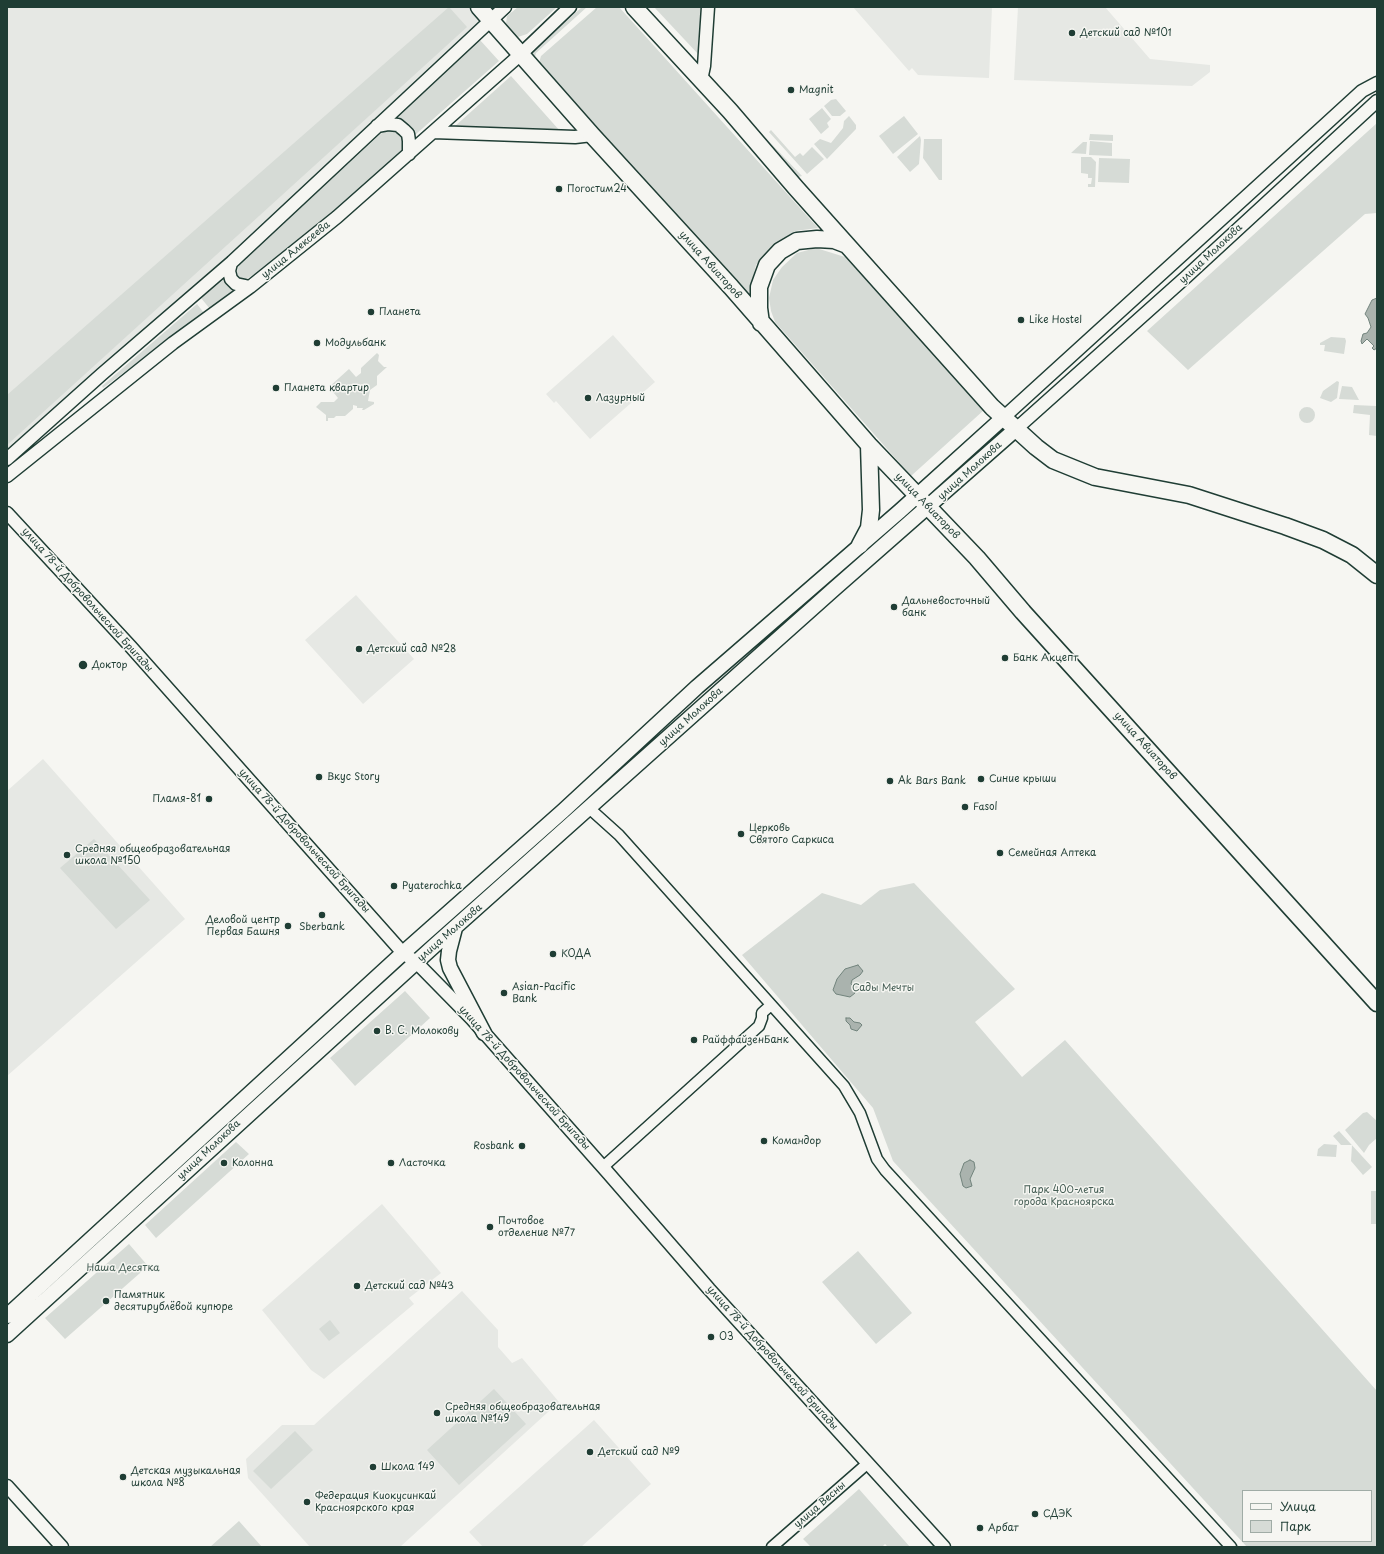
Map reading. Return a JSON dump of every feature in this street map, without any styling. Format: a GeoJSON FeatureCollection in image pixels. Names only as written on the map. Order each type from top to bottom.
{"type":"FeatureCollection","features":[{"type":"Feature","properties":{"kind":"main road","name":"улица Авиаторов"},"geometry":{"type":"LineString","coordinates":[[478,7],[592,135],[731,287],[760,323],[869,445],[977,558],[1377,1003]]}},
{"type":"Feature","properties":{"kind":"main road"},"geometry":{"type":"LineString","coordinates":[[634,7],[730,111],[847,245],[992,407],[1016,430],[1053,460],[1095,477],[1189,495],[1285,526],[1323,540],[1352,554],[1377,575]]}},
{"type":"Feature","properties":{"kind":"main road"},"geometry":{"type":"LineString","coordinates":[[760,323],[758,308],[759,287],[767,265],[780,251],[797,241],[817,239],[834,240],[847,245]]}},
{"type":"Feature","properties":{"kind":"main road","name":"улица Молокова"},"geometry":{"type":"LineString","coordinates":[[7,1316],[403,953],[563,811],[697,687],[1004,417]]}},
{"type":"Feature","properties":{"kind":"main road","name":"улица Молокова"},"geometry":{"type":"LineString","coordinates":[[7,1335],[416,962],[834,589],[1016,430]]}},
{"type":"Feature","properties":{"kind":"main road"},"geometry":{"type":"LineString","coordinates":[[860,545],[869,528],[871,510],[869,445]]}},
{"type":"Feature","properties":{"kind":"main road"},"geometry":{"type":"LineString","coordinates":[[455,928],[449,951],[448,960],[450,968],[484,1033]]}},
{"type":"Feature","properties":{"kind":"street"},"geometry":{"type":"LineString","coordinates":[[7,459],[231,262],[505,7]]}},
{"type":"Feature","properties":{"kind":"street","name":"улица Алексеева"},"geometry":{"type":"LineString","coordinates":[[7,476],[173,344],[250,287],[337,217],[521,54],[570,7]]}},
{"type":"Feature","properties":{"kind":"street"},"geometry":{"type":"LineString","coordinates":[[701,80],[704,66],[708,7]]}},
{"type":"Feature","properties":{"kind":"street","name":"улица Молокова"},"geometry":{"type":"LineString","coordinates":[[1004,417],[1362,91],[1377,83]]}},
{"type":"Feature","properties":{"kind":"street","name":"улица Молокова"},"geometry":{"type":"LineString","coordinates":[[1016,430],[1181,282],[1377,102]]}},
{"type":"Feature","properties":{"kind":"street"},"geometry":{"type":"LineString","coordinates":[[376,126],[388,124],[398,125],[404,130],[408,134],[410,141],[409,154]]}},
{"type":"Feature","properties":{"kind":"street"},"geometry":{"type":"LineString","coordinates":[[433,132],[575,137],[592,135]]}},
{"type":"Feature","properties":{"kind":"street"},"geometry":{"type":"LineString","coordinates":[[231,262],[229,270],[231,279],[236,284],[250,287]]}},
{"type":"Feature","properties":{"kind":"street","name":"улица 78-й Добровольческой Бригады"},"geometry":{"type":"LineString","coordinates":[[7,513],[134,652],[403,953],[416,962],[484,1033],[603,1166],[709,1289],[944,1547]]}},
{"type":"Feature","properties":{"kind":"street"},"geometry":{"type":"LineString","coordinates":[[590,808],[619,835],[844,1086],[860,1113],[877,1159],[885,1170],[1231,1547]]}},
{"type":"Feature","properties":{"kind":"street"},"geometry":{"type":"LineString","coordinates":[[603,1166],[759,1026],[762,1013],[771,1005]]}},
{"type":"Feature","properties":{"kind":"street","name":"улица Весны"},"geometry":{"type":"LineString","coordinates":[[772,1547],[868,1463]]}},
{"type":"Feature","properties":{"kind":"street"},"geometry":{"type":"LineString","coordinates":[[7,1486],[62,1547]]}},
{"type":"Feature","properties":{"kind":"shaded area"},"geometry":{"type":"Polygon","coordinates":[[[7,7],[478,7],[491,20],[7,459],[7,7]]]}},
{"type":"Feature","properties":{"kind":"shaded area"},"geometry":{"type":"Polygon","coordinates":[[[853,7],[992,7],[989,78],[918,75],[912,68],[909,71],[853,7]]]}},
{"type":"Feature","properties":{"kind":"shaded area","name":"Детский сад №101"},"geometry":{"type":"Polygon","coordinates":[[[1018,7],[1105,7],[1150,59],[1210,65],[1210,72],[1192,86],[1014,80],[1018,7]]]}},
{"type":"Feature","properties":{"kind":"shaded area"},"geometry":{"type":"Polygon","coordinates":[[[1377,298],[1377,348],[1374,350],[1372,348],[1374,346],[1367,339],[1362,344],[1361,341],[1363,334],[1367,333],[1371,327],[1365,314],[1372,300],[1377,298]]]}},
{"type":"Feature","properties":{"kind":"shaded area"},"geometry":{"type":"Polygon","coordinates":[[[613,335],[655,382],[590,439],[556,401],[554,403],[546,394],[613,335]]]}},
{"type":"Feature","properties":{"kind":"shaded area","name":"Детский сад №28"},"geometry":{"type":"Polygon","coordinates":[[[356,595],[414,659],[363,704],[305,640],[356,595]]]}},
{"type":"Feature","properties":{"kind":"shaded area","name":"Средняя общеобразовательная школа №150"},"geometry":{"type":"Polygon","coordinates":[[[43,759],[185,919],[7,1076],[7,791],[43,759]]]}},
{"type":"Feature","properties":{"kind":"shaded area"},"geometry":{"type":"Polygon","coordinates":[[[858,965],[863,971],[852,980],[851,984],[855,993],[850,997],[836,994],[833,990],[837,979],[845,969],[858,965]]]}},
{"type":"Feature","properties":{"kind":"shaded area"},"geometry":{"type":"Polygon","coordinates":[[[846,1018],[850,1018],[854,1022],[862,1025],[857,1031],[851,1029],[850,1025],[846,1021],[846,1018]]]}},
{"type":"Feature","properties":{"kind":"shaded area"},"geometry":{"type":"Polygon","coordinates":[[[970,1160],[974,1162],[975,1168],[970,1179],[972,1186],[966,1188],[963,1186],[960,1174],[964,1163],[970,1160]]]}},
{"type":"Feature","properties":{"kind":"shaded area","name":"Детский сад №43"},"geometry":{"type":"Polygon","coordinates":[[[382,1204],[441,1273],[409,1298],[414,1304],[324,1379],[311,1370],[262,1310],[382,1204]]]}},
{"type":"Feature","properties":{"kind":"shaded area","name":"Средняя общеобразовательная школа №149"},"geometry":{"type":"Polygon","coordinates":[[[462,1291],[498,1330],[498,1347],[512,1363],[522,1358],[559,1402],[400,1547],[310,1547],[248,1478],[246,1459],[282,1425],[314,1425],[462,1291]]]}},
{"type":"Feature","properties":{"kind":"shaded area","name":"Детский сад №9"},"geometry":{"type":"Polygon","coordinates":[[[594,1420],[651,1484],[581,1547],[483,1547],[469,1532],[594,1420]]]}},
{"type":"Feature","properties":{"kind":"green space"},"geometry":{"type":"Polygon","coordinates":[[[449,7],[467,27],[7,445],[7,395],[449,7]]]}},
{"type":"Feature","properties":{"kind":"green space"},"geometry":{"type":"Polygon","coordinates":[[[518,7],[557,7],[527,34],[518,37],[511,32],[506,24],[507,16],[518,7]]]}},
{"type":"Feature","properties":{"kind":"green space"},"geometry":{"type":"Polygon","coordinates":[[[582,7],[587,7],[536,53],[535,57],[531,57],[532,52],[582,7]]]}},
{"type":"Feature","properties":{"kind":"green space"},"geometry":{"type":"Polygon","coordinates":[[[597,7],[619,7],[818,228],[795,231],[772,246],[756,265],[749,294],[539,63],[541,56],[597,7]]]}},
{"type":"Feature","properties":{"kind":"green space"},"geometry":{"type":"Polygon","coordinates":[[[654,7],[702,7],[699,55],[654,7]]]}},
{"type":"Feature","properties":{"kind":"green space"},"geometry":{"type":"Polygon","coordinates":[[[480,40],[499,61],[415,135],[409,124],[396,115],[480,40]]]}},
{"type":"Feature","properties":{"kind":"green space"},"geometry":{"type":"Polygon","coordinates":[[[511,76],[560,131],[454,127],[511,76]]]}},
{"type":"Feature","properties":{"kind":"green space"},"geometry":{"type":"Polygon","coordinates":[[[836,99],[846,111],[840,116],[832,116],[824,106],[831,100],[836,99]]]}},
{"type":"Feature","properties":{"kind":"green space"},"geometry":{"type":"Polygon","coordinates":[[[822,108],[831,119],[827,123],[829,127],[821,134],[809,119],[822,108]]]}},
{"type":"Feature","properties":{"kind":"green space"},"geometry":{"type":"Polygon","coordinates":[[[741,112],[802,176],[798,177],[741,115],[741,112]]]}},
{"type":"Feature","properties":{"kind":"green space"},"geometry":{"type":"Polygon","coordinates":[[[849,116],[856,125],[856,129],[827,159],[814,144],[820,139],[831,143],[843,128],[844,121],[849,116]]]}},
{"type":"Feature","properties":{"kind":"green space"},"geometry":{"type":"Polygon","coordinates":[[[904,116],[918,134],[893,154],[879,136],[904,116]]]}},
{"type":"Feature","properties":{"kind":"green space"},"geometry":{"type":"Polygon","coordinates":[[[1377,123],[1377,213],[1365,214],[1188,370],[1147,331],[1377,123]]]}},
{"type":"Feature","properties":{"kind":"green space"},"geometry":{"type":"Polygon","coordinates":[[[395,128],[402,131],[405,148],[337,209],[257,273],[244,280],[238,276],[237,271],[240,263],[385,130],[395,128]]]}},
{"type":"Feature","properties":{"kind":"green space"},"geometry":{"type":"Polygon","coordinates":[[[771,130],[795,157],[800,153],[803,156],[812,147],[824,159],[807,174],[769,132],[771,130]]]}},
{"type":"Feature","properties":{"kind":"green space"},"geometry":{"type":"Polygon","coordinates":[[[1090,134],[1113,135],[1113,141],[1089,140],[1090,134]]]}},
{"type":"Feature","properties":{"kind":"green space"},"geometry":{"type":"Polygon","coordinates":[[[920,136],[919,164],[910,172],[897,157],[920,136]]]}},
{"type":"Feature","properties":{"kind":"green space"},"geometry":{"type":"Polygon","coordinates":[[[924,139],[942,139],[942,180],[939,180],[923,158],[924,139]]]}},
{"type":"Feature","properties":{"kind":"green space"},"geometry":{"type":"Polygon","coordinates":[[[1090,141],[1112,143],[1112,156],[1089,155],[1090,141]]]}},
{"type":"Feature","properties":{"kind":"green space"},"geometry":{"type":"Polygon","coordinates":[[[1083,142],[1087,142],[1086,154],[1071,153],[1083,142]]]}},
{"type":"Feature","properties":{"kind":"green space"},"geometry":{"type":"Polygon","coordinates":[[[1081,157],[1091,157],[1096,162],[1095,187],[1088,187],[1088,184],[1091,184],[1092,178],[1088,178],[1088,174],[1081,173],[1081,157]]]}},
{"type":"Feature","properties":{"kind":"green space"},"geometry":{"type":"Polygon","coordinates":[[[1099,158],[1130,159],[1129,183],[1098,182],[1099,158]]]}},
{"type":"Feature","properties":{"kind":"green space"},"geometry":{"type":"Polygon","coordinates":[[[816,248],[845,257],[984,410],[911,476],[775,322],[771,311],[769,298],[773,280],[782,267],[797,253],[816,248]]]}},
{"type":"Feature","properties":{"kind":"green space"},"geometry":{"type":"Polygon","coordinates":[[[227,277],[236,288],[210,309],[201,298],[227,277]]]}},
{"type":"Feature","properties":{"kind":"green space"},"geometry":{"type":"Polygon","coordinates":[[[197,304],[204,313],[103,388],[102,386],[197,304]]]}},
{"type":"Feature","properties":{"kind":"green space"},"geometry":{"type":"Polygon","coordinates":[[[1331,337],[1345,338],[1344,354],[1324,351],[1325,345],[1320,345],[1320,343],[1331,337]]]}},
{"type":"Feature","properties":{"kind":"green space"},"geometry":{"type":"Polygon","coordinates":[[[377,353],[379,355],[378,361],[384,367],[387,367],[377,376],[377,385],[370,390],[368,401],[374,402],[374,404],[364,410],[362,410],[363,408],[357,408],[357,406],[353,405],[353,409],[345,416],[328,418],[328,421],[326,421],[326,415],[316,407],[321,402],[334,402],[338,398],[329,387],[349,369],[356,377],[361,373],[361,368],[377,353]]]}},
{"type":"Feature","properties":{"kind":"green space"},"geometry":{"type":"Polygon","coordinates":[[[1337,381],[1339,382],[1337,398],[1331,402],[1320,398],[1323,391],[1337,381]]]}},
{"type":"Feature","properties":{"kind":"green space"},"geometry":{"type":"Polygon","coordinates":[[[1342,386],[1352,387],[1359,400],[1339,399],[1342,386]]]}},
{"type":"Feature","properties":{"kind":"green space"},"geometry":{"type":"Polygon","coordinates":[[[1354,405],[1376,406],[1377,436],[1369,435],[1370,415],[1353,413],[1354,405]]]}},
{"type":"Feature","properties":{"kind":"green space"},"geometry":{"type":"Polygon","coordinates":[[[1304,407],[1310,407],[1315,412],[1313,421],[1310,423],[1304,423],[1299,418],[1299,412],[1304,407]]]}},
{"type":"Feature","properties":{"kind":"green space"},"geometry":{"type":"Polygon","coordinates":[[[94,839],[150,900],[116,929],[60,868],[94,839]]]}},
{"type":"Feature","properties":{"kind":"green space","name":"Парк 400-летия города Красноярска"},"geometry":{"type":"Polygon","coordinates":[[[914,883],[1015,989],[975,1022],[1022,1077],[1065,1040],[1377,1391],[1377,1547],[1247,1547],[1242,1542],[1372,1542],[1372,1490],[1242,1490],[1242,1542],[893,1161],[873,1108],[742,955],[822,893],[861,905],[880,890],[914,883]]]}},
{"type":"Feature","properties":{"kind":"green space"},"geometry":{"type":"Polygon","coordinates":[[[405,991],[430,1018],[355,1086],[330,1058],[405,991]]]}},
{"type":"Feature","properties":{"kind":"green space"},"geometry":{"type":"Polygon","coordinates":[[[1367,1112],[1377,1121],[1377,1138],[1369,1145],[1364,1153],[1345,1130],[1363,1113],[1367,1112]]]}},
{"type":"Feature","properties":{"kind":"green space"},"geometry":{"type":"Polygon","coordinates":[[[1339,1131],[1352,1145],[1341,1145],[1333,1136],[1339,1131]]]}},
{"type":"Feature","properties":{"kind":"green space"},"geometry":{"type":"Polygon","coordinates":[[[236,1142],[249,1154],[156,1238],[145,1225],[236,1142]]]}},
{"type":"Feature","properties":{"kind":"green space"},"geometry":{"type":"Polygon","coordinates":[[[1324,1144],[1337,1145],[1336,1157],[1317,1156],[1318,1149],[1324,1144]]]}},
{"type":"Feature","properties":{"kind":"green space"},"geometry":{"type":"Polygon","coordinates":[[[1352,1145],[1372,1167],[1363,1175],[1351,1161],[1352,1145]]]}},
{"type":"Feature","properties":{"kind":"green space"},"geometry":{"type":"Polygon","coordinates":[[[1371,1191],[1377,1191],[1377,1224],[1371,1224],[1371,1191]]]}},
{"type":"Feature","properties":{"kind":"green space","name":"Наша Десятка"},"geometry":{"type":"Polygon","coordinates":[[[129,1244],[148,1266],[65,1339],[45,1318],[129,1244]]]}},
{"type":"Feature","properties":{"kind":"green space"},"geometry":{"type":"Polygon","coordinates":[[[858,1251],[912,1313],[876,1344],[822,1282],[858,1251]]]}},
{"type":"Feature","properties":{"kind":"green space"},"geometry":{"type":"Polygon","coordinates":[[[330,1320],[340,1333],[329,1341],[319,1329],[330,1320]]]}},
{"type":"Feature","properties":{"kind":"green space"},"geometry":{"type":"Polygon","coordinates":[[[494,1389],[526,1424],[459,1485],[427,1450],[494,1389]]]}},
{"type":"Feature","properties":{"kind":"green space"},"geometry":{"type":"Polygon","coordinates":[[[295,1431],[313,1450],[271,1489],[253,1471],[295,1431]]]}},
{"type":"Feature","properties":{"kind":"green space"},"geometry":{"type":"Polygon","coordinates":[[[859,1489],[910,1547],[888,1547],[885,1544],[882,1547],[811,1547],[803,1539],[859,1489]]]}},
{"type":"Feature","properties":{"kind":"green space"},"geometry":{"type":"Polygon","coordinates":[[[239,1521],[262,1547],[210,1547],[239,1521]]]}},
{"type":"Feature","properties":{"kind":"place","name":"Детский сад №101"},"geometry":{"type":"Point","coordinates":[1072,33]}},
{"type":"Feature","properties":{"kind":"place","name":"Magnit"},"geometry":{"type":"Point","coordinates":[791,90]}},
{"type":"Feature","properties":{"kind":"place","name":"Погостим24"},"geometry":{"type":"Point","coordinates":[559,189]}},
{"type":"Feature","properties":{"kind":"place","name":"Планета"},"geometry":{"type":"Point","coordinates":[371,312]}},
{"type":"Feature","properties":{"kind":"place","name":"Like Hostel"},"geometry":{"type":"Point","coordinates":[1021,320]}},
{"type":"Feature","properties":{"kind":"place","name":"Модульбанк"},"geometry":{"type":"Point","coordinates":[317,343]}},
{"type":"Feature","properties":{"kind":"place","name":"Планета квартир"},"geometry":{"type":"Point","coordinates":[276,388]}},
{"type":"Feature","properties":{"kind":"place","name":"Лазурный"},"geometry":{"type":"Point","coordinates":[588,398]}},
{"type":"Feature","properties":{"kind":"place","name":"Дальневосточный банк"},"geometry":{"type":"Point","coordinates":[894,607]}},
{"type":"Feature","properties":{"kind":"place","name":"Детский сад №28"},"geometry":{"type":"Point","coordinates":[359,649]}},
{"type":"Feature","properties":{"kind":"place","name":"Банк Акцепт"},"geometry":{"type":"Point","coordinates":[1005,658]}},
{"type":"Feature","properties":{"kind":"place","name":"Доктор"},"geometry":{"type":"Point","coordinates":[83,665]}},
{"type":"Feature","properties":{"kind":"place","name":"Вкус Story"},"geometry":{"type":"Point","coordinates":[319,777]}},
{"type":"Feature","properties":{"kind":"place","name":"Синие крыши"},"geometry":{"type":"Point","coordinates":[981,779]}},
{"type":"Feature","properties":{"kind":"place","name":"Ak Bars Bank"},"geometry":{"type":"Point","coordinates":[890,781]}},
{"type":"Feature","properties":{"kind":"place","name":"Пламя-81"},"geometry":{"type":"Point","coordinates":[209,799]}},
{"type":"Feature","properties":{"kind":"place","name":"Fasol"},"geometry":{"type":"Point","coordinates":[965,807]}},
{"type":"Feature","properties":{"kind":"place","name":"Церковь Святого Саркиса"},"geometry":{"type":"Point","coordinates":[741,834]}},
{"type":"Feature","properties":{"kind":"place","name":"Семейная Аптека"},"geometry":{"type":"Point","coordinates":[1000,853]}},
{"type":"Feature","properties":{"kind":"place","name":"Средняя общеобразовательная школа №150"},"geometry":{"type":"Point","coordinates":[67,855]}},
{"type":"Feature","properties":{"kind":"place","name":"Pyaterochka"},"geometry":{"type":"Point","coordinates":[394,886]}},
{"type":"Feature","properties":{"kind":"place","name":"Sberbank"},"geometry":{"type":"Point","coordinates":[322,915]}},
{"type":"Feature","properties":{"kind":"place","name":"Деловой центр Первая Башня"},"geometry":{"type":"Point","coordinates":[288,926]}},
{"type":"Feature","properties":{"kind":"place","name":"КОДА"},"geometry":{"type":"Point","coordinates":[553,954]}},
{"type":"Feature","properties":{"kind":"place","name":"Asian-Pacific Bank"},"geometry":{"type":"Point","coordinates":[504,993]}},
{"type":"Feature","properties":{"kind":"place","name":"В. С. Молокову"},"geometry":{"type":"Point","coordinates":[377,1031]}},
{"type":"Feature","properties":{"kind":"place","name":"РайффайзенБанк"},"geometry":{"type":"Point","coordinates":[694,1040]}},
{"type":"Feature","properties":{"kind":"place","name":"Командор"},"geometry":{"type":"Point","coordinates":[764,1141]}},
{"type":"Feature","properties":{"kind":"place","name":"Rosbank"},"geometry":{"type":"Point","coordinates":[522,1146]}},
{"type":"Feature","properties":{"kind":"place","name":"Колонна"},"geometry":{"type":"Point","coordinates":[224,1163]}},
{"type":"Feature","properties":{"kind":"place","name":"Ласточка"},"geometry":{"type":"Point","coordinates":[391,1163]}},
{"type":"Feature","properties":{"kind":"place","name":"Почтовое отделение №77"},"geometry":{"type":"Point","coordinates":[490,1227]}},
{"type":"Feature","properties":{"kind":"place","name":"Детский сад №43"},"geometry":{"type":"Point","coordinates":[357,1286]}},
{"type":"Feature","properties":{"kind":"place","name":"Памятник десятирублёвой купюре"},"geometry":{"type":"Point","coordinates":[106,1301]}},
{"type":"Feature","properties":{"kind":"place","name":"O3"},"geometry":{"type":"Point","coordinates":[711,1337]}},
{"type":"Feature","properties":{"kind":"place","name":"Средняя общеобразовательная школа №149"},"geometry":{"type":"Point","coordinates":[437,1413]}},
{"type":"Feature","properties":{"kind":"place","name":"Детский сад №9"},"geometry":{"type":"Point","coordinates":[590,1452]}},
{"type":"Feature","properties":{"kind":"place","name":"Школа 149"},"geometry":{"type":"Point","coordinates":[373,1467]}},
{"type":"Feature","properties":{"kind":"place","name":"Детская музыкальная школа №8"},"geometry":{"type":"Point","coordinates":[123,1477]}},
{"type":"Feature","properties":{"kind":"place","name":"Федерация Киокусинкай Красноярского края"},"geometry":{"type":"Point","coordinates":[307,1502]}},
{"type":"Feature","properties":{"kind":"place","name":"СДЭК"},"geometry":{"type":"Point","coordinates":[1035,1514]}},
{"type":"Feature","properties":{"kind":"place","name":"Арбат"},"geometry":{"type":"Point","coordinates":[980,1528]}},
{"type":"Feature","properties":{"kind":"park label","name":"Сады Мечты"},"geometry":{"type":"Point","coordinates":[883,988]}}]}
